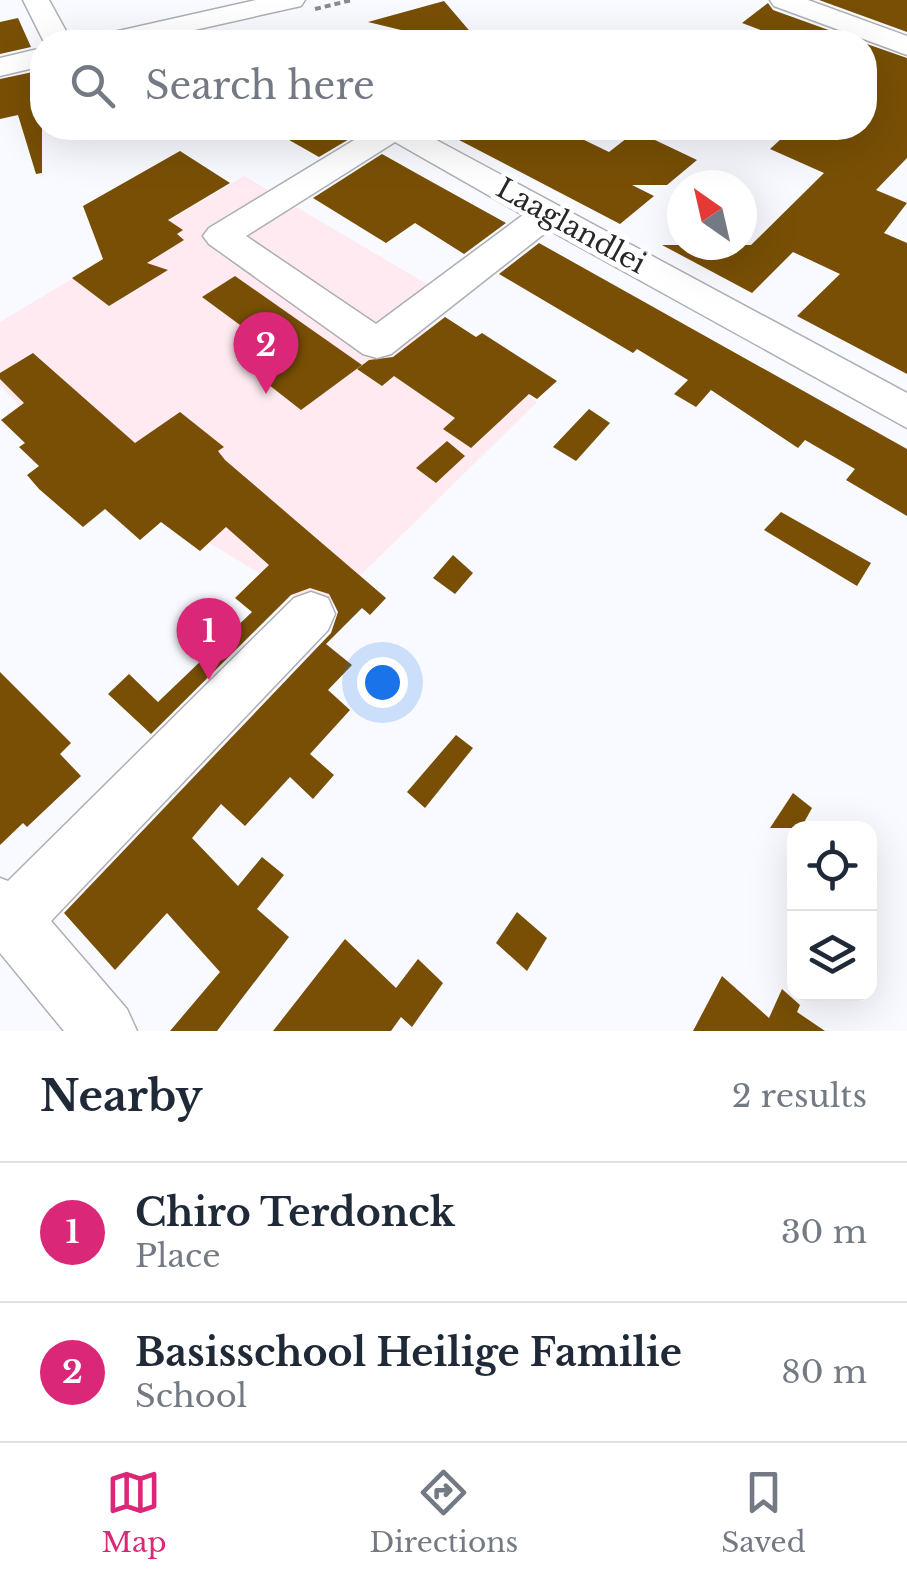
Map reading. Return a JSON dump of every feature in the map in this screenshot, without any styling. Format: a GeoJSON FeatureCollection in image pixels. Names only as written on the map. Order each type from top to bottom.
{"type":"FeatureCollection","features":[{"type":"Feature","properties":{"kind":"street"},"geometry":{"type":"LineString","coordinates":[[36,0],[52,30]]}},
{"type":"Feature","properties":{"kind":"street"},"geometry":{"type":"LineString","coordinates":[[159,30],[292,0]]}},
{"type":"Feature","properties":{"kind":"street"},"geometry":{"type":"LineString","coordinates":[[783,0],[864,30]]}},
{"type":"Feature","properties":{"kind":"street"},"geometry":{"type":"LineString","coordinates":[[203,20],[218,30]]}},
{"type":"Feature","properties":{"kind":"street"},"geometry":{"type":"LineString","coordinates":[[877,35],[907,46]]}},
{"type":"Feature","properties":{"kind":"street"},"geometry":{"type":"LineString","coordinates":[[0,66],[30,60]]}},
{"type":"Feature","properties":{"kind":"street"},"geometry":{"type":"LineString","coordinates":[[374,140],[222,236],[378,344],[548,213]]}},
{"type":"Feature","properties":{"kind":"street","name":"Laaglandlei"},"geometry":{"type":"LineString","coordinates":[[415,140],[907,412]]}},
{"type":"Feature","properties":{"kind":"street"},"geometry":{"type":"LineString","coordinates":[[104,1031],[6,914],[311,614]]}},
{"type":"Feature","properties":{"kind":"shaded area"},"geometry":{"type":"Polygon","coordinates":[[[244,176],[447,296],[414,322],[537,402],[323,612],[167,517],[43,428],[0,386],[0,322],[244,176]]]}},
{"type":"Feature","properties":{"kind":"building"},"geometry":{"type":"Polygon","coordinates":[[[819,0],[907,0],[907,32],[819,0]]]}},
{"type":"Feature","properties":{"kind":"building"},"geometry":{"type":"Polygon","coordinates":[[[444,1],[469,30],[401,30],[368,22],[444,1]]]}},
{"type":"Feature","properties":{"kind":"building"},"geometry":{"type":"Polygon","coordinates":[[[768,3],[773,10],[829,30],[760,30],[742,23],[768,3]]]}},
{"type":"Feature","properties":{"kind":"building"},"geometry":{"type":"Polygon","coordinates":[[[18,18],[30,47],[0,54],[0,22],[18,18]]]}},
{"type":"Feature","properties":{"kind":"building"},"geometry":{"type":"Polygon","coordinates":[[[877,48],[907,58],[907,158],[876,190],[907,203],[884,233],[907,243],[907,374],[797,316],[840,274],[793,252],[752,293],[690,260],[757,260],[757,239],[824,173],[770,149],[780,140],[877,140],[877,48]]]}},
{"type":"Feature","properties":{"kind":"building"},"geometry":{"type":"Polygon","coordinates":[[[30,73],[30,140],[42,140],[42,173],[36,174],[18,115],[0,119],[0,79],[30,73]]]}},
{"type":"Feature","properties":{"kind":"building"},"geometry":{"type":"Polygon","coordinates":[[[289,140],[348,140],[319,157],[289,140]]]}},
{"type":"Feature","properties":{"kind":"building"},"geometry":{"type":"Polygon","coordinates":[[[459,140],[584,140],[609,152],[624,140],[655,140],[697,160],[685,170],[667,170],[667,185],[632,185],[654,196],[620,224],[459,140]]]}},
{"type":"Feature","properties":{"kind":"building"},"geometry":{"type":"Polygon","coordinates":[[[180,151],[230,183],[168,220],[183,230],[177,234],[184,240],[147,263],[168,270],[109,306],[72,278],[103,259],[83,206],[180,151]]]}},
{"type":"Feature","properties":{"kind":"building"},"geometry":{"type":"Polygon","coordinates":[[[382,154],[506,223],[464,254],[415,223],[386,243],[313,198],[382,154]]]}},
{"type":"Feature","properties":{"kind":"building"},"geometry":{"type":"Polygon","coordinates":[[[539,243],[907,449],[907,516],[846,480],[855,469],[805,440],[798,448],[711,390],[696,407],[674,394],[688,380],[637,349],[633,353],[499,274],[539,243]]]}},
{"type":"Feature","properties":{"kind":"building"},"geometry":{"type":"Polygon","coordinates":[[[235,276],[362,365],[301,410],[237,360],[263,342],[202,297],[235,276]]]}},
{"type":"Feature","properties":{"kind":"building"},"geometry":{"type":"Polygon","coordinates":[[[445,317],[476,337],[482,333],[557,381],[537,399],[529,394],[471,448],[443,429],[455,418],[394,376],[382,386],[357,369],[369,360],[393,357],[445,317]]]}},
{"type":"Feature","properties":{"kind":"building"},"geometry":{"type":"Polygon","coordinates":[[[33,353],[135,443],[180,412],[224,447],[218,451],[225,460],[386,598],[370,615],[362,608],[326,644],[352,665],[328,690],[350,710],[310,754],[334,775],[313,799],[290,777],[245,826],[221,804],[192,838],[238,886],[262,857],[284,875],[257,909],[289,937],[217,1031],[170,1031],[220,972],[167,913],[115,970],[64,913],[331,633],[338,612],[329,594],[310,588],[291,595],[151,734],[108,694],[129,674],[158,702],[252,612],[235,598],[269,565],[226,527],[200,551],[161,522],[140,540],[105,509],[83,527],[39,489],[27,475],[39,466],[19,447],[25,443],[1,420],[24,403],[0,379],[0,373],[33,353]]]}},
{"type":"Feature","properties":{"kind":"building"},"geometry":{"type":"Polygon","coordinates":[[[589,409],[610,423],[576,461],[553,447],[589,409]]]}},
{"type":"Feature","properties":{"kind":"building"},"geometry":{"type":"Polygon","coordinates":[[[447,441],[465,456],[436,483],[416,468],[447,441]]]}},
{"type":"Feature","properties":{"kind":"building"},"geometry":{"type":"Polygon","coordinates":[[[781,512],[871,563],[857,586],[764,530],[781,512]]]}},
{"type":"Feature","properties":{"kind":"building"},"geometry":{"type":"Polygon","coordinates":[[[453,555],[473,573],[455,594],[433,578],[453,555]]]}},
{"type":"Feature","properties":{"kind":"building"},"geometry":{"type":"Polygon","coordinates":[[[0,672],[71,743],[60,754],[81,776],[27,827],[23,823],[0,845],[0,672]]]}},
{"type":"Feature","properties":{"kind":"building"},"geometry":{"type":"Polygon","coordinates":[[[456,735],[473,748],[425,808],[407,792],[456,735]]]}},
{"type":"Feature","properties":{"kind":"building"},"geometry":{"type":"Polygon","coordinates":[[[793,793],[812,808],[805,821],[787,821],[787,828],[770,828],[793,793]]]}},
{"type":"Feature","properties":{"kind":"building"},"geometry":{"type":"Polygon","coordinates":[[[517,912],[547,938],[527,971],[496,943],[517,912]]]}},
{"type":"Feature","properties":{"kind":"building"},"geometry":{"type":"Polygon","coordinates":[[[345,939],[396,988],[418,959],[443,983],[412,1027],[401,1017],[391,1031],[273,1031],[345,939]]]}},
{"type":"Feature","properties":{"kind":"building"},"geometry":{"type":"Polygon","coordinates":[[[722,976],[769,1018],[782,989],[787,1001],[800,1005],[797,1012],[825,1031],[693,1031],[722,976]]]}},
{"type":"Feature","properties":{"kind":"place","name":"Basisschool Heilige Familie"},"geometry":{"type":"Point","coordinates":[266,394]}},
{"type":"Feature","properties":{"kind":"place","name":"Chiro Terdonck"},"geometry":{"type":"Point","coordinates":[209,680]}}]}
